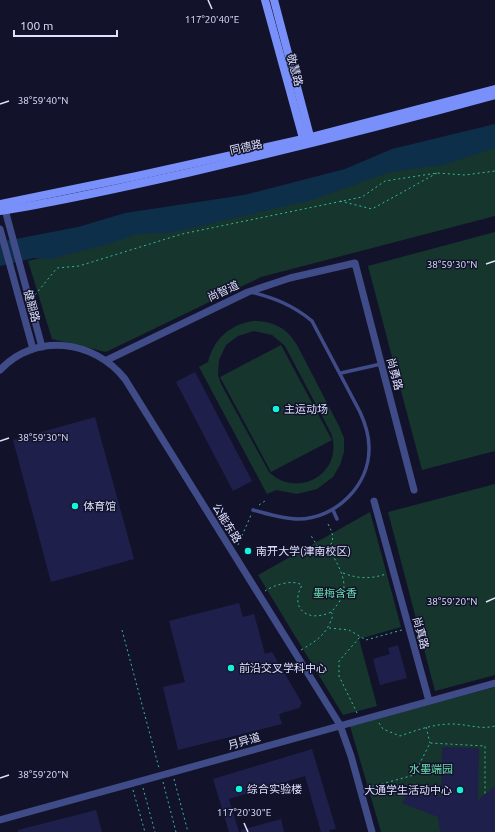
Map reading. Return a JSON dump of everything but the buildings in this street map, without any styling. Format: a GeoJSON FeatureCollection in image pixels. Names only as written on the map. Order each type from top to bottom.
{"type":"FeatureCollection","features":[{"type":"Feature","properties":{"kind":"main road","name":"敬慧路"},"geometry":{"type":"LineString","coordinates":[[265,0],[307,141]]}},
{"type":"Feature","properties":{"kind":"main road","name":"敬慧路"},"geometry":{"type":"LineString","coordinates":[[274,0],[307,141]]}},
{"type":"Feature","properties":{"kind":"main road","name":"同德路"},"geometry":{"type":"LineString","coordinates":[[307,141],[495,89]]}},
{"type":"Feature","properties":{"kind":"main road","name":"同德路"},"geometry":{"type":"LineString","coordinates":[[2,207],[137,176],[307,141],[495,95]]}},
{"type":"Feature","properties":{"kind":"street","name":"健翮路"},"geometry":{"type":"LineString","coordinates":[[2,207],[12,234],[42,346]]}},
{"type":"Feature","properties":{"kind":"street","name":"健翮路"},"geometry":{"type":"LineString","coordinates":[[1,232],[33,349]]}},
{"type":"Feature","properties":{"kind":"street","name":"尚智道"},"geometry":{"type":"LineString","coordinates":[[107,360],[248,292],[290,278],[355,263]]}},
{"type":"Feature","properties":{"kind":"street","name":"尚勇路"},"geometry":{"type":"LineString","coordinates":[[355,263],[380,364],[414,490]]}},
{"type":"Feature","properties":{"kind":"street","name":"公能东路"},"geometry":{"type":"LineString","coordinates":[[0,370],[8,362],[33,349],[52,345],[82,348],[107,360],[125,379],[340,726],[351,756],[372,832]]}},
{"type":"Feature","properties":{"kind":"street","name":"尚真路"},"geometry":{"type":"LineString","coordinates":[[374,501],[429,701]]}},
{"type":"Feature","properties":{"kind":"street","name":"月异道"},"geometry":{"type":"LineString","coordinates":[[0,820],[495,683]]}},
{"type":"Feature","properties":{"kind":"lane"},"geometry":{"type":"LineString","coordinates":[[248,292],[276,299],[301,312],[312,321],[341,373],[366,425],[370,448],[366,471],[360,483],[343,503],[333,510],[310,518],[299,519],[286,518],[253,510]]}},
{"type":"Feature","properties":{"kind":"lane"},"geometry":{"type":"LineString","coordinates":[[341,373],[380,364]]}},
{"type":"Feature","properties":{"kind":"lane"},"geometry":{"type":"LineString","coordinates":[[333,510],[337,519]]}},
{"type":"Feature","properties":{"kind":"path"},"geometry":{"type":"LineString","coordinates":[[30,301],[57,268],[79,266],[182,234],[362,197],[385,181],[437,172],[465,175],[495,171]]}},
{"type":"Feature","properties":{"kind":"path"},"geometry":{"type":"LineString","coordinates":[[339,201],[372,209],[437,172]]}},
{"type":"Feature","properties":{"kind":"path"},"geometry":{"type":"LineString","coordinates":[[233,555],[253,510],[265,501]]}},
{"type":"Feature","properties":{"kind":"path"},"geometry":{"type":"LineString","coordinates":[[328,524],[333,534],[334,541],[329,548]]}},
{"type":"Feature","properties":{"kind":"path"},"geometry":{"type":"LineString","coordinates":[[310,534],[318,547],[329,548]]}},
{"type":"Feature","properties":{"kind":"path"},"geometry":{"type":"LineString","coordinates":[[259,594],[271,587],[286,583],[299,583],[302,585],[298,592],[298,601],[305,614],[313,617],[331,612],[341,601],[344,589],[342,572],[329,548]]}},
{"type":"Feature","properties":{"kind":"path"},"geometry":{"type":"LineString","coordinates":[[342,572],[350,576],[372,579],[393,572]]}},
{"type":"Feature","properties":{"kind":"path"},"geometry":{"type":"LineString","coordinates":[[295,653],[316,642],[329,628],[333,615],[331,612]]}},
{"type":"Feature","properties":{"kind":"path"},"geometry":{"type":"LineString","coordinates":[[329,628],[349,630],[366,640],[409,628]]}},
{"type":"Feature","properties":{"kind":"path"},"geometry":{"type":"LineString","coordinates":[[122,630],[176,832]]}},
{"type":"Feature","properties":{"kind":"path"},"geometry":{"type":"LineString","coordinates":[[360,637],[339,661],[339,676],[361,720]]}},
{"type":"Feature","properties":{"kind":"path"},"geometry":{"type":"LineString","coordinates":[[374,716],[383,729],[400,736],[425,727],[452,724],[484,729],[495,726]]}},
{"type":"Feature","properties":{"kind":"path"},"geometry":{"type":"LineString","coordinates":[[360,790],[414,775],[430,743],[425,727]]}},
{"type":"Feature","properties":{"kind":"path"},"geometry":{"type":"LineString","coordinates":[[430,743],[485,746],[485,794]]}},
{"type":"Feature","properties":{"kind":"path"},"geometry":{"type":"LineString","coordinates":[[172,772],[188,832]]}},
{"type":"Feature","properties":{"kind":"path"},"geometry":{"type":"LineString","coordinates":[[141,781],[155,832]]}},
{"type":"Feature","properties":{"kind":"path"},"geometry":{"type":"LineString","coordinates":[[132,783],[145,832]]}},
{"type":"Feature","properties":{"kind":"green space"},"geometry":{"type":"Polygon","coordinates":[[[495,144],[495,216],[261,277],[106,352],[52,339],[28,261],[495,144]]]}},
{"type":"Feature","properties":{"kind":"green space"},"geometry":{"type":"Polygon","coordinates":[[[495,232],[495,451],[422,470],[368,266],[495,232]]]}},
{"type":"Feature","properties":{"kind":"green space","name":"主运动场"},"geometry":{"type":"Polygon","coordinates":[[[253,321],[267,322],[279,327],[289,334],[297,345],[339,426],[344,438],[344,452],[340,465],[333,477],[317,489],[297,494],[276,490],[267,494],[199,367],[208,362],[214,346],[224,334],[244,323],[253,321]],[[254,331],[238,336],[226,345],[219,360],[218,375],[221,384],[269,472],[281,480],[293,483],[305,483],[316,478],[325,470],[331,460],[334,447],[331,433],[285,346],[272,335],[254,331]]]}},
{"type":"Feature","properties":{"kind":"green space","name":"主运动场"},"geometry":{"type":"Polygon","coordinates":[[[281,345],[332,440],[271,472],[220,377],[281,345]]]}},
{"type":"Feature","properties":{"kind":"green space"},"geometry":{"type":"Polygon","coordinates":[[[495,484],[495,675],[435,691],[388,512],[495,484]]]}},
{"type":"Feature","properties":{"kind":"green space","name":"墨梅含香"},"geometry":{"type":"Polygon","coordinates":[[[370,512],[401,627],[359,639],[377,706],[343,715],[258,575],[370,512]]]}},
{"type":"Feature","properties":{"kind":"green space","name":"水墨端园"},"geometry":{"type":"Polygon","coordinates":[[[495,687],[495,832],[381,832],[350,726],[495,687]]]}},
{"type":"Feature","properties":{"kind":"water"},"geometry":{"type":"Polygon","coordinates":[[[495,124],[495,148],[443,165],[390,172],[312,200],[170,233],[137,234],[109,244],[50,259],[34,258],[0,266],[0,242],[78,227],[125,213],[244,195],[345,169],[392,149],[495,124]]]}},
{"type":"Feature","properties":{"kind":"place","name":"主运动场"},"geometry":{"type":"Point","coordinates":[276,409]}},
{"type":"Feature","properties":{"kind":"place","name":"体育馆"},"geometry":{"type":"Point","coordinates":[75,506]}},
{"type":"Feature","properties":{"kind":"place","name":"南开大学(津南校区)"},"geometry":{"type":"Point","coordinates":[248,551]}},
{"type":"Feature","properties":{"kind":"place","name":"前沿交叉学科中心"},"geometry":{"type":"Point","coordinates":[231,668]}},
{"type":"Feature","properties":{"kind":"place","name":"综合实验楼"},"geometry":{"type":"Point","coordinates":[239,789]}},
{"type":"Feature","properties":{"kind":"place","name":"大通学生活动中心"},"geometry":{"type":"Point","coordinates":[460,790]}}]}
